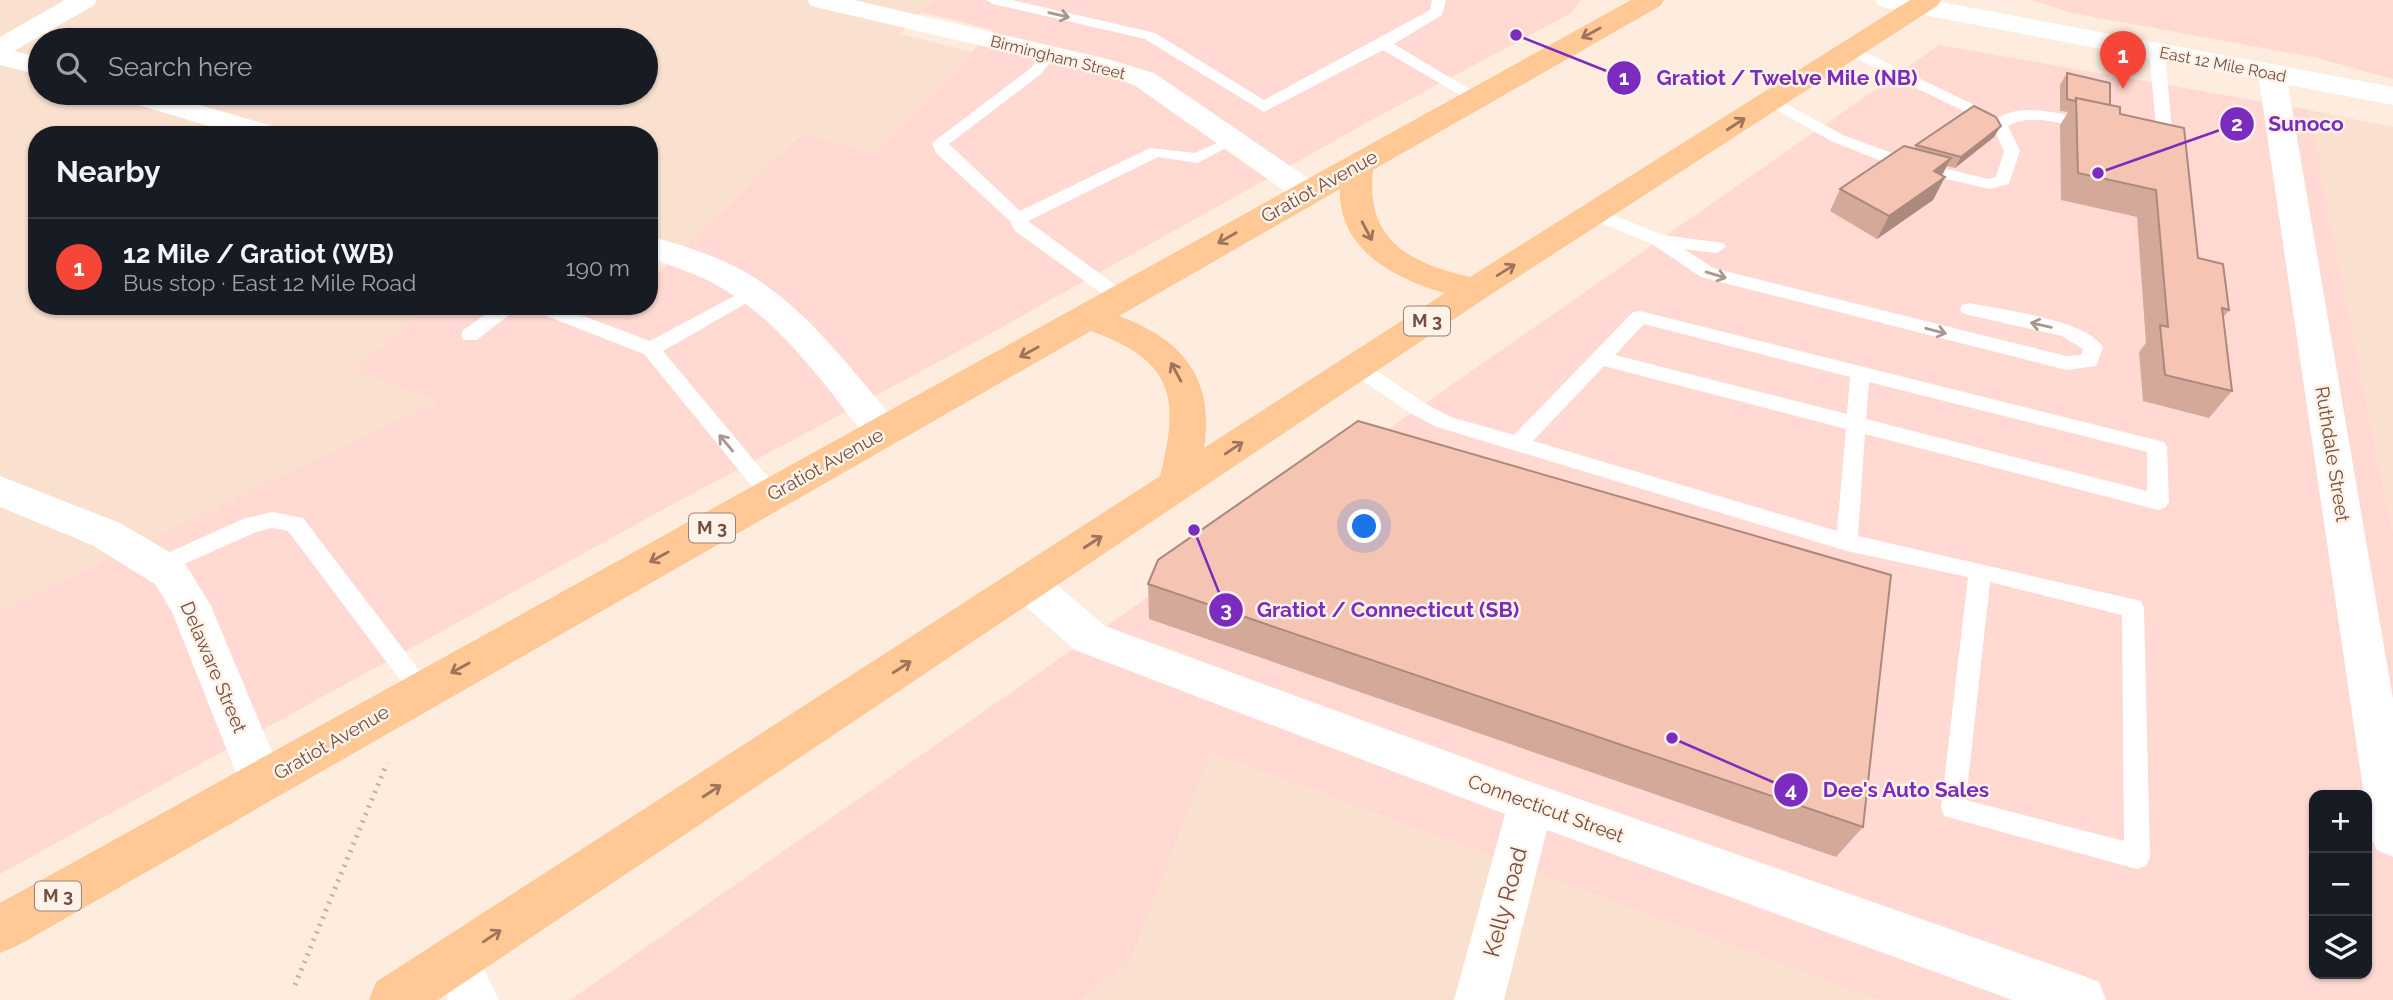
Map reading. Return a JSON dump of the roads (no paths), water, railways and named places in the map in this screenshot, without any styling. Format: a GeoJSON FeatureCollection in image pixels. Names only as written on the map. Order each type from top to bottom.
{"type":"FeatureCollection","features":[{"type":"Feature","properties":{"kind":"main road","name":"Gratiot Avenue"},"geometry":{"type":"LineString","coordinates":[[0,929],[1651,0]]}},
{"type":"Feature","properties":{"kind":"main road","name":"M 3"},"geometry":{"type":"LineString","coordinates":[[394,1000],[464,980],[1029,584],[1475,289],[1923,3]]}},
{"type":"Feature","properties":{"kind":"main road"},"geometry":{"type":"LineString","coordinates":[[1358,165],[1355,202],[1364,228],[1379,251],[1406,269],[1438,281],[1475,289]]}},
{"type":"Feature","properties":{"kind":"main road"},"geometry":{"type":"LineString","coordinates":[[1106,309],[1123,329],[1153,345],[1174,365],[1186,393],[1188,427],[1177,486]]}},
{"type":"Feature","properties":{"kind":"street"},"geometry":{"type":"LineString","coordinates":[[35,28],[84,0]]}},
{"type":"Feature","properties":{"kind":"street","name":"Birmingham Street"},"geometry":{"type":"LineString","coordinates":[[820,0],[1051,54],[1144,79],[1307,192]]}},
{"type":"Feature","properties":{"kind":"street","name":"East 12 Mile Road"},"geometry":{"type":"LineString","coordinates":[[1888,0],[1923,3],[2393,96]]}},
{"type":"Feature","properties":{"kind":"street"},"geometry":{"type":"LineString","coordinates":[[0,48],[28,32]]}},
{"type":"Feature","properties":{"kind":"street"},"geometry":{"type":"LineString","coordinates":[[0,55],[28,63]]}},
{"type":"Feature","properties":{"kind":"street","name":"Ruthdale Street"},"geometry":{"type":"LineString","coordinates":[[2272,73],[2393,835]]}},
{"type":"Feature","properties":{"kind":"street"},"geometry":{"type":"LineString","coordinates":[[169,105],[241,126]]}},
{"type":"Feature","properties":{"kind":"street"},"geometry":{"type":"LineString","coordinates":[[658,250],[701,264],[751,293],[795,330],[883,432]]}},
{"type":"Feature","properties":{"kind":"street","name":"Delaware Street"},"geometry":{"type":"LineString","coordinates":[[0,491],[106,534],[169,572],[190,606],[262,783]]}},
{"type":"Feature","properties":{"kind":"street","name":"Connecticut Street"},"geometry":{"type":"LineString","coordinates":[[1029,584],[1090,638],[1531,803],[2081,1000]]}},
{"type":"Feature","properties":{"kind":"street","name":"Kelly Road"},"geometry":{"type":"LineString","coordinates":[[1479,1000],[1531,803]]}},
{"type":"Feature","properties":{"kind":"lane"},"geometry":{"type":"LineString","coordinates":[[993,0],[1150,36],[1264,107],[1437,12],[1439,0]]}},
{"type":"Feature","properties":{"kind":"lane"},"geometry":{"type":"LineString","coordinates":[[1383,44],[1476,98]]}},
{"type":"Feature","properties":{"kind":"lane"},"geometry":{"type":"LineString","coordinates":[[1771,102],[1837,138],[1908,165],[1990,184],[2003,180],[2012,151],[1999,124],[1850,50]]}},
{"type":"Feature","properties":{"kind":"lane"},"geometry":{"type":"LineString","coordinates":[[2125,132],[2144,134],[2164,130],[2157,51]]}},
{"type":"Feature","properties":{"kind":"lane"},"geometry":{"type":"LineString","coordinates":[[1051,54],[1036,71],[940,143],[942,149],[1018,219],[1021,227],[1106,309]]}},
{"type":"Feature","properties":{"kind":"lane"},"geometry":{"type":"LineString","coordinates":[[1999,124],[2018,114],[2040,115],[2102,128]]}},
{"type":"Feature","properties":{"kind":"lane"},"geometry":{"type":"LineString","coordinates":[[1018,219],[1156,152],[1197,158],[1232,141]]}},
{"type":"Feature","properties":{"kind":"lane"},"geometry":{"type":"LineString","coordinates":[[1595,214],[1658,240],[1707,273],[2066,363],[2089,361],[2093,347],[2068,331],[1969,309]]}},
{"type":"Feature","properties":{"kind":"lane"},"geometry":{"type":"LineString","coordinates":[[1658,240],[1717,247]]}},
{"type":"Feature","properties":{"kind":"lane"},"geometry":{"type":"LineString","coordinates":[[651,349],[751,293]]}},
{"type":"Feature","properties":{"kind":"lane"},"geometry":{"type":"LineString","coordinates":[[470,335],[498,315]]}},
{"type":"Feature","properties":{"kind":"lane"},"geometry":{"type":"LineString","coordinates":[[562,315],[651,349],[771,495]]}},
{"type":"Feature","properties":{"kind":"lane"},"geometry":{"type":"LineString","coordinates":[[1517,445],[1600,358],[1640,317],[2157,447],[2158,502],[1600,358]]}},
{"type":"Feature","properties":{"kind":"lane"},"geometry":{"type":"LineString","coordinates":[[1357,367],[1417,408],[1444,422],[1517,445],[1847,542],[1980,570],[2133,608],[2137,857],[1953,808],[1980,570]]}},
{"type":"Feature","properties":{"kind":"lane"},"geometry":{"type":"LineString","coordinates":[[1847,542],[1860,372]]}},
{"type":"Feature","properties":{"kind":"lane"},"geometry":{"type":"LineString","coordinates":[[160,566],[251,525],[272,520],[295,524],[422,690]]}},
{"type":"Feature","properties":{"kind":"place","name":"Gratiot / Twelve Mile (NB)"},"geometry":{"type":"Point","coordinates":[1516,35]}},
{"type":"Feature","properties":{"kind":"place","name":"12 Mile / Gratiot (WB)"},"geometry":{"type":"Point","coordinates":[2123,89]}},
{"type":"Feature","properties":{"kind":"place","name":"Sunoco"},"geometry":{"type":"Point","coordinates":[2098,173]}},
{"type":"Feature","properties":{"kind":"place","name":"Gratiot / Connecticut (SB)"},"geometry":{"type":"Point","coordinates":[1194,530]}},
{"type":"Feature","properties":{"kind":"place","name":"Dee's Auto Sales"},"geometry":{"type":"Point","coordinates":[1672,738]}}]}
